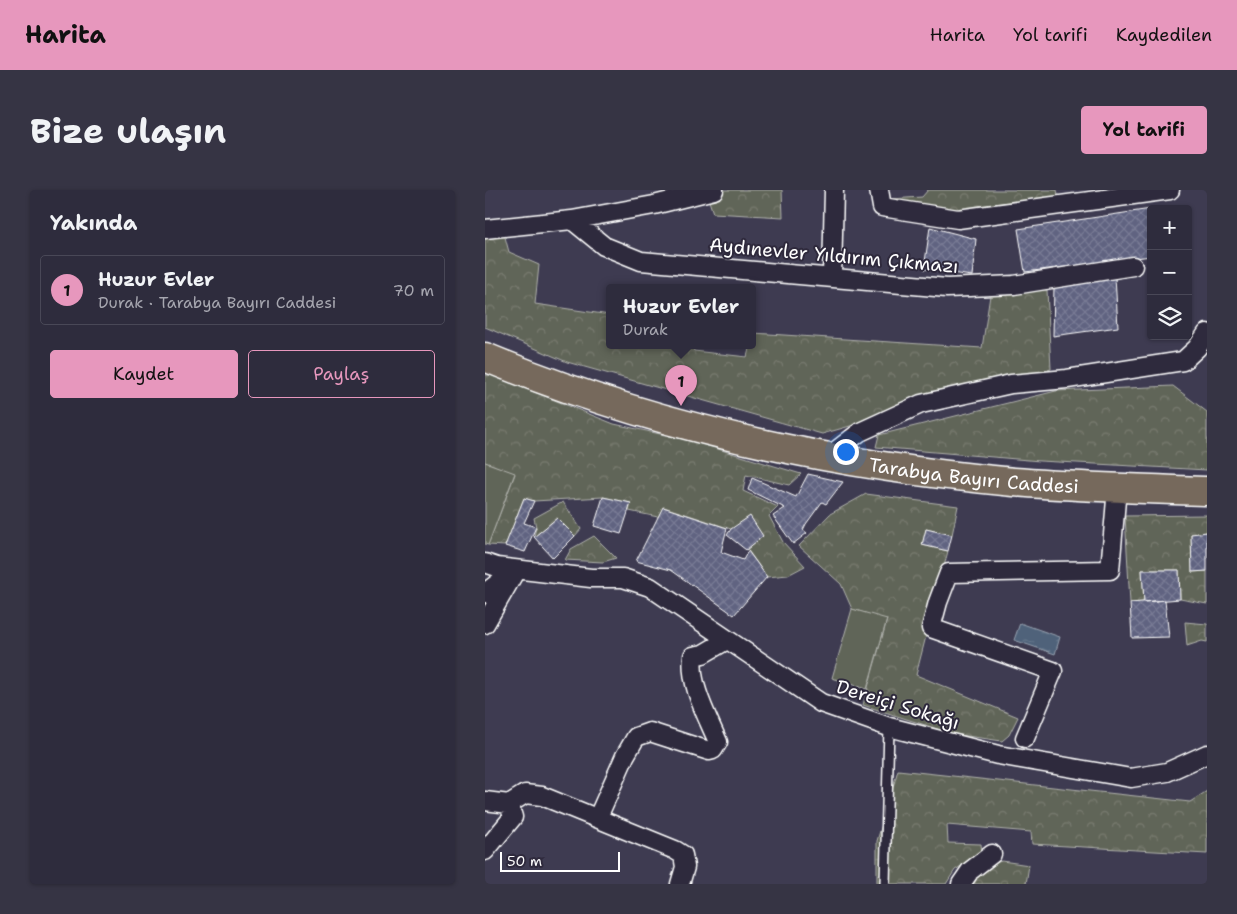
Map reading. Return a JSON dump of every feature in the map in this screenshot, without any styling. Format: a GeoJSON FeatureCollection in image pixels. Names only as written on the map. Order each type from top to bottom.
{"type":"FeatureCollection","features":[{"type":"Feature","properties":{"kind":"main road","name":"Tarabya Bayırı Caddesi"},"geometry":{"type":"LineString","coordinates":[[489,362],[604,400],[673,420],[770,445],[829,456],[951,475],[1117,488],[1207,491]]}},
{"type":"Feature","properties":{"kind":"street"},"geometry":{"type":"LineString","coordinates":[[485,229],[572,220],[654,205],[714,190]]}},
{"type":"Feature","properties":{"kind":"street"},"geometry":{"type":"LineString","coordinates":[[832,277],[834,190]]}},
{"type":"Feature","properties":{"kind":"street"},"geometry":{"type":"LineString","coordinates":[[879,190],[881,207],[958,219],[1170,190]]}},
{"type":"Feature","properties":{"kind":"street","name":"Aydınevler Yıldırım Çıkmazı"},"geometry":{"type":"LineString","coordinates":[[572,220],[604,246],[641,261],[947,288],[1014,285],[1113,267],[1133,266]]}},
{"type":"Feature","properties":{"kind":"street"},"geometry":{"type":"LineString","coordinates":[[829,456],[859,432],[921,404],[1011,384],[1067,379],[1183,361],[1197,348],[1207,333]]}},
{"type":"Feature","properties":{"kind":"street"},"geometry":{"type":"LineString","coordinates":[[1025,738],[1053,671],[931,628],[938,602],[949,573],[1110,570],[1117,488]]}},
{"type":"Feature","properties":{"kind":"street","name":"Dereiçi Sokağı"},"geometry":{"type":"LineString","coordinates":[[485,563],[516,570],[591,578],[623,578],[650,587],[821,703],[889,727],[998,755],[1131,778],[1167,772],[1207,754]]}},
{"type":"Feature","properties":{"kind":"street"},"geometry":{"type":"LineString","coordinates":[[485,593],[516,570]]}},
{"type":"Feature","properties":{"kind":"street"},"geometry":{"type":"LineString","coordinates":[[485,624],[516,570]]}},
{"type":"Feature","properties":{"kind":"street"},"geometry":{"type":"LineString","coordinates":[[598,817],[625,756],[637,737],[650,732],[709,751],[713,750],[718,742],[695,683],[692,667],[693,656],[703,654],[727,640]]}},
{"type":"Feature","properties":{"kind":"street"},"geometry":{"type":"LineString","coordinates":[[485,801],[509,804],[525,794],[542,796],[598,817],[683,855],[685,868],[680,884]]}},
{"type":"Feature","properties":{"kind":"street"},"geometry":{"type":"LineString","coordinates":[[485,851],[513,818],[509,804]]}},
{"type":"Feature","properties":{"kind":"street"},"geometry":{"type":"LineString","coordinates":[[961,884],[970,871],[992,854]]}},
{"type":"Feature","properties":{"kind":"lane"},"geometry":{"type":"LineString","coordinates":[[885,884],[889,727]]}},
{"type":"Feature","properties":{"kind":"green space"},"geometry":{"type":"Polygon","coordinates":[[[723,190],[782,190],[783,217],[713,213],[708,198],[723,190]]]}},
{"type":"Feature","properties":{"kind":"green space"},"geometry":{"type":"Polygon","coordinates":[[[928,190],[1057,190],[1059,201],[961,216],[891,206],[891,199],[922,197],[928,190]]]}},
{"type":"Feature","properties":{"kind":"green space"},"geometry":{"type":"Polygon","coordinates":[[[502,226],[509,252],[539,265],[535,304],[606,314],[606,349],[693,349],[694,351],[747,357],[749,349],[756,349],[756,333],[982,348],[991,289],[1047,290],[1051,369],[822,434],[567,362],[485,327],[485,233],[502,226]]]}},
{"type":"Feature","properties":{"kind":"green space"},"geometry":{"type":"Polygon","coordinates":[[[485,375],[492,375],[614,424],[688,440],[801,474],[789,485],[746,475],[743,491],[778,507],[769,516],[783,542],[805,566],[788,575],[767,577],[747,549],[763,536],[731,529],[664,507],[658,517],[629,511],[631,503],[603,497],[534,501],[524,498],[505,546],[488,545],[515,474],[485,462],[485,375]]]}},
{"type":"Feature","properties":{"kind":"green space"},"geometry":{"type":"Polygon","coordinates":[[[1173,386],[1207,412],[1207,470],[1040,461],[876,447],[879,435],[1056,391],[1173,386]]]}},
{"type":"Feature","properties":{"kind":"green space"},"geometry":{"type":"Polygon","coordinates":[[[485,462],[515,473],[488,545],[485,544],[485,462]]]}},
{"type":"Feature","properties":{"kind":"green space"},"geometry":{"type":"Polygon","coordinates":[[[866,494],[958,506],[952,535],[926,529],[922,545],[948,551],[916,675],[1018,717],[1009,735],[1002,741],[953,734],[863,705],[887,620],[852,609],[841,584],[799,546],[830,514],[866,494]]]}},
{"type":"Feature","properties":{"kind":"green space"},"geometry":{"type":"Polygon","coordinates":[[[563,502],[581,529],[575,536],[557,518],[534,537],[536,527],[534,518],[563,502]]]}},
{"type":"Feature","properties":{"kind":"green space"},"geometry":{"type":"Polygon","coordinates":[[[1207,515],[1207,532],[1191,534],[1192,572],[1207,571],[1207,604],[1180,599],[1179,570],[1142,570],[1144,602],[1130,603],[1125,516],[1207,515]]]}},
{"type":"Feature","properties":{"kind":"green space"},"geometry":{"type":"Polygon","coordinates":[[[594,536],[616,558],[603,562],[565,560],[571,549],[594,536]]]}},
{"type":"Feature","properties":{"kind":"green space"},"geometry":{"type":"Polygon","coordinates":[[[852,609],[887,619],[867,689],[832,678],[852,609]]]}},
{"type":"Feature","properties":{"kind":"green space"},"geometry":{"type":"Polygon","coordinates":[[[1185,622],[1207,624],[1207,642],[1202,641],[1187,646],[1185,622]]]}},
{"type":"Feature","properties":{"kind":"green space"},"geometry":{"type":"Polygon","coordinates":[[[898,770],[1190,802],[1207,791],[1207,854],[1032,844],[1031,832],[947,825],[948,843],[981,844],[982,853],[955,870],[946,884],[877,884],[877,841],[898,770]]]}},
{"type":"Feature","properties":{"kind":"green space"},"geometry":{"type":"Polygon","coordinates":[[[1002,861],[1029,865],[1026,884],[966,884],[984,865],[1002,861]]]}},
{"type":"Feature","properties":{"kind":"water"},"geometry":{"type":"Polygon","coordinates":[[[1020,623],[1060,637],[1055,654],[1014,640],[1020,623]]]}},
{"type":"Feature","properties":{"kind":"building"},"geometry":{"type":"Polygon","coordinates":[[[1147,210],[1147,257],[1025,272],[1018,229],[1147,210]]]}},
{"type":"Feature","properties":{"kind":"building"},"geometry":{"type":"Polygon","coordinates":[[[930,227],[976,239],[972,276],[924,269],[930,227]]]}},
{"type":"Feature","properties":{"kind":"building"},"geometry":{"type":"Polygon","coordinates":[[[1115,277],[1118,327],[1053,336],[1054,286],[1115,277]]]}},
{"type":"Feature","properties":{"kind":"building"},"geometry":{"type":"Polygon","coordinates":[[[808,474],[843,482],[826,504],[822,502],[806,524],[803,530],[807,533],[793,544],[773,516],[785,508],[748,490],[752,478],[796,497],[808,474]]]}},
{"type":"Feature","properties":{"kind":"building"},"geometry":{"type":"Polygon","coordinates":[[[603,497],[631,503],[621,534],[594,526],[603,497]]]}},
{"type":"Feature","properties":{"kind":"building"},"geometry":{"type":"Polygon","coordinates":[[[524,498],[534,501],[524,523],[536,527],[525,552],[505,546],[524,498]]]}},
{"type":"Feature","properties":{"kind":"building"},"geometry":{"type":"Polygon","coordinates":[[[663,507],[727,528],[721,552],[743,560],[748,551],[767,577],[734,615],[671,570],[636,561],[663,507]]]}},
{"type":"Feature","properties":{"kind":"building"},"geometry":{"type":"Polygon","coordinates":[[[750,516],[763,536],[746,550],[727,535],[731,529],[750,516]]]}},
{"type":"Feature","properties":{"kind":"building"},"geometry":{"type":"Polygon","coordinates":[[[557,518],[575,536],[553,558],[534,537],[557,518]]]}},
{"type":"Feature","properties":{"kind":"building"},"geometry":{"type":"Polygon","coordinates":[[[926,529],[952,535],[948,551],[922,545],[926,529]]]}},
{"type":"Feature","properties":{"kind":"building"},"geometry":{"type":"Polygon","coordinates":[[[1207,532],[1207,571],[1192,572],[1191,534],[1207,532]]]}},
{"type":"Feature","properties":{"kind":"building"},"geometry":{"type":"Polygon","coordinates":[[[1142,570],[1179,570],[1180,599],[1144,602],[1142,570]]]}},
{"type":"Feature","properties":{"kind":"building"},"geometry":{"type":"Polygon","coordinates":[[[1165,600],[1169,637],[1132,638],[1130,603],[1165,600]]]}},
{"type":"Feature","properties":{"kind":"place","name":"Huzur Evler"},"geometry":{"type":"Point","coordinates":[681,406]}}]}
